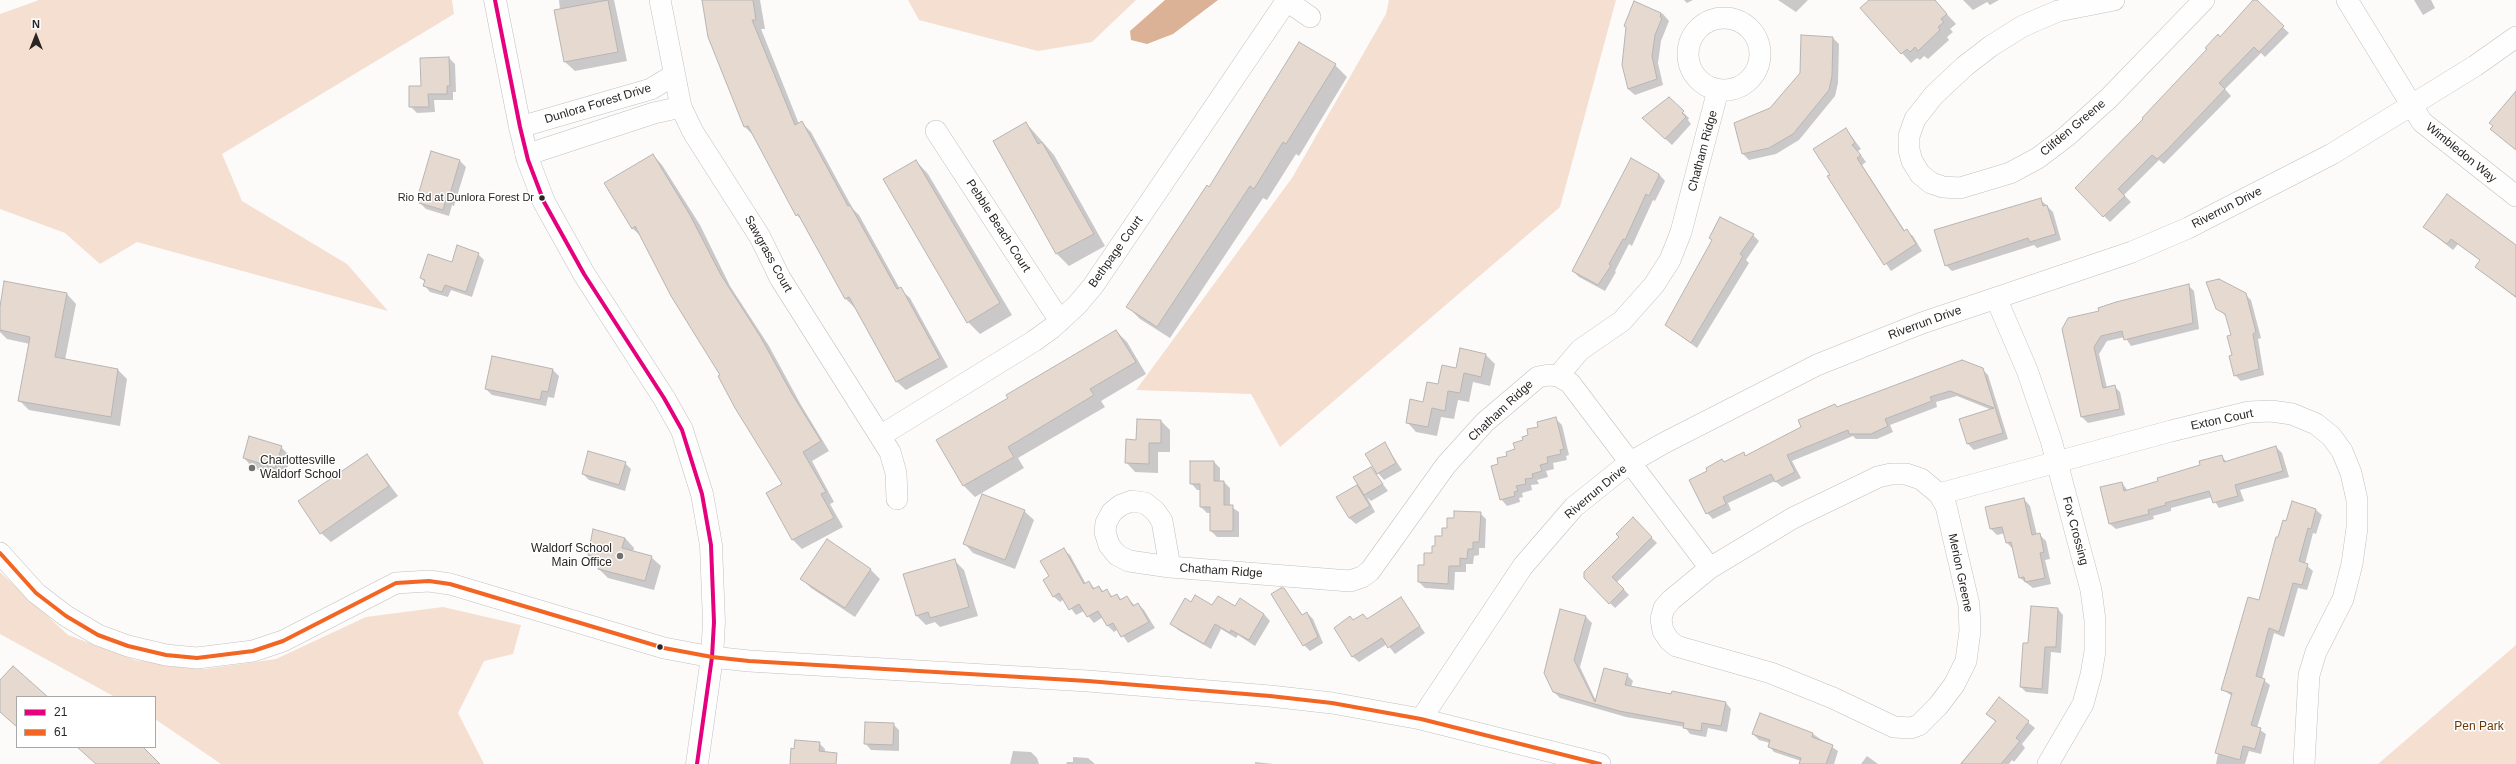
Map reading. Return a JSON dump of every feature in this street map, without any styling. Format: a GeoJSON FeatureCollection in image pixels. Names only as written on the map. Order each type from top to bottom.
{"type":"FeatureCollection","features":[{"type":"Feature","properties":{"kind":"street"},"geometry":{"type":"LineString","coordinates":[[495,0],[526,155],[553,222],[664,398],[684,437],[702,494],[711,545],[714,606],[712,657],[697,764]]}},
{"type":"Feature","properties":{"kind":"street","name":"Sawgrass Court"},"geometry":{"type":"LineString","coordinates":[[660,0],[681,107],[693,132],[760,237],[787,290],[880,436],[894,461],[897,499]]}},
{"type":"Feature","properties":{"kind":"street","name":"Clifden Greene"},"geometry":{"type":"LineString","coordinates":[[2114,0],[2058,11],[2023,26],[1991,46],[1965,66],[1934,95],[1915,120],[1909,136],[1909,150],[1912,161],[1920,174],[1931,183],[1942,187],[1960,188],[2010,173],[2038,158],[2067,136],[2109,98],[2204,0]]}},
{"type":"Feature","properties":{"kind":"street"},"geometry":{"type":"LineString","coordinates":[[2347,0],[2411,106]]}},
{"type":"Feature","properties":{"kind":"street","name":"Bethpage Court"},"geometry":{"type":"LineString","coordinates":[[880,436],[1034,341],[1060,321],[1093,286],[1287,1],[1310,17]]}},
{"type":"Feature","properties":{"kind":"street","name":"Riverrun Drive"},"geometry":{"type":"LineString","coordinates":[[1421,719],[1532,555],[1574,507],[1629,463],[1664,443],[1817,365],[1922,323],[2132,252],[2188,228],[2332,154],[2476,66],[2516,37]]}},
{"type":"Feature","properties":{"kind":"street","name":"Dunlora Forest Drive"},"geometry":{"type":"LineString","coordinates":[[520,127],[651,89],[674,75]]}},
{"type":"Feature","properties":{"kind":"street","name":"Chatham Ridge"},"geometry":{"type":"LineString","coordinates":[[1170,567],[1350,581],[1362,578],[1370,571],[1446,465],[1486,422],[1538,377],[1549,375],[1558,376],[1580,350],[1622,321],[1639,304],[1670,260],[1681,232],[1718,90]]}},
{"type":"Feature","properties":{"kind":"street","name":"Wimbledon Way"},"geometry":{"type":"LineString","coordinates":[[2411,106],[2422,122],[2516,196]]}},
{"type":"Feature","properties":{"kind":"street","name":"Dunlora Forest Drive"},"geometry":{"type":"LineString","coordinates":[[526,155],[654,112],[681,107]]}},
{"type":"Feature","properties":{"kind":"street","name":"Pebble Beach Court"},"geometry":{"type":"LineString","coordinates":[[936,131],[1060,321]]}},
{"type":"Feature","properties":{"kind":"street","name":"Fox Crossing"},"geometry":{"type":"LineString","coordinates":[[1996,298],[2027,370],[2056,461],[2091,590],[2095,620],[2095,651],[2091,675],[2083,704],[2048,764]]}},
{"type":"Feature","properties":{"kind":"street"},"geometry":{"type":"LineString","coordinates":[[1558,376],[1570,383],[1629,463],[1710,568]]}},
{"type":"Feature","properties":{"kind":"street","name":"Exton Court"},"geometry":{"type":"LineString","coordinates":[[1939,494],[2056,461],[2249,412],[2271,411],[2303,417],[2316,424],[2331,436],[2342,451],[2351,473],[2357,500],[2357,528],[2352,564],[2342,599],[2316,652],[2309,675],[2304,764]]}},
{"type":"Feature","properties":{"kind":"street","name":"Merion Greene"},"geometry":{"type":"LineString","coordinates":[[1891,474],[1906,474],[1921,479],[1939,494],[1946,506],[1969,605],[1970,631],[1966,661],[1954,685],[1938,706],[1919,725],[1911,728],[1894,726],[1833,698],[1771,673],[1676,646],[1669,640],[1663,631],[1662,619],[1664,608],[1671,600],[1710,568],[1793,518],[1878,477],[1891,474]]}},
{"type":"Feature","properties":{"kind":"street"},"geometry":{"type":"LineString","coordinates":[[0,553],[36,593],[66,616],[98,634],[128,646],[166,655],[197,658],[222,656],[283,642],[388,587],[406,580],[450,584],[664,648],[712,657],[749,661],[1088,681],[1262,695],[1332,704],[1421,719],[1600,764]]}},
{"type":"Feature","properties":{"kind":"green space"},"geometry":{"type":"Polygon","coordinates":[[[39,0],[452,0],[454,14],[222,154],[242,201],[347,264],[388,311],[137,242],[100,264],[65,233],[0,209],[0,14],[39,0]]]}},
{"type":"Feature","properties":{"kind":"green space"},"geometry":{"type":"Polygon","coordinates":[[[908,0],[1136,0],[1092,42],[1038,51],[919,20],[908,0]]]}},
{"type":"Feature","properties":{"kind":"green space"},"geometry":{"type":"Polygon","coordinates":[[[1389,0],[1616,0],[1560,207],[1280,447],[1251,394],[1136,390],[1292,178],[1386,14],[1389,0]]]}},
{"type":"Feature","properties":{"kind":"green space"},"geometry":{"type":"Polygon","coordinates":[[[0,572],[68,635],[135,660],[205,669],[276,659],[366,617],[443,607],[521,625],[513,654],[484,661],[458,713],[484,764],[221,764],[156,720],[156,696],[113,696],[0,634],[0,572]]]}},
{"type":"Feature","properties":{"kind":"green space","name":"Pen Park"},"geometry":{"type":"Polygon","coordinates":[[[2516,645],[2516,764],[2378,764],[2516,645]]]}},
{"type":"Feature","properties":{"kind":"shaded area"},"geometry":{"type":"Polygon","coordinates":[[[1165,0],[1218,0],[1173,34],[1147,44],[1131,40],[1130,31],[1165,0]]]}},
{"type":"Feature","properties":{"kind":"building"},"geometry":{"type":"Polygon","coordinates":[[[608,0],[618,52],[564,62],[554,10],[608,0]]]}},
{"type":"Feature","properties":{"kind":"building"},"geometry":{"type":"Polygon","coordinates":[[[702,0],[753,0],[756,20],[752,20],[795,125],[802,121],[848,206],[850,205],[897,289],[901,287],[940,358],[896,382],[849,297],[845,299],[798,214],[796,216],[748,126],[744,127],[708,37],[702,0]]]}},
{"type":"Feature","properties":{"kind":"building"},"geometry":{"type":"Polygon","coordinates":[[[1869,0],[1935,0],[1947,14],[1941,19],[1944,22],[1938,27],[1940,30],[1918,51],[1915,47],[1910,52],[1907,49],[1901,54],[1860,8],[1869,0]]]}},
{"type":"Feature","properties":{"kind":"building"},"geometry":{"type":"Polygon","coordinates":[[[2253,0],[2257,0],[2284,26],[2259,52],[2254,47],[2219,83],[2225,89],[2165,152],[2157,159],[2152,155],[2118,189],[2125,196],[2103,217],[2075,188],[2143,119],[2142,118],[2207,49],[2205,48],[2218,34],[2220,37],[2253,0]]]}},
{"type":"Feature","properties":{"kind":"building"},"geometry":{"type":"Polygon","coordinates":[[[1634,1],[1661,13],[1660,17],[1662,18],[1655,35],[1652,56],[1657,79],[1628,89],[1622,65],[1626,27],[1624,26],[1634,1]]]}},
{"type":"Feature","properties":{"kind":"building"},"geometry":{"type":"Polygon","coordinates":[[[1801,35],[1833,37],[1832,76],[1829,90],[1793,134],[1769,148],[1742,154],[1734,123],[1770,108],[1800,73],[1801,35]]]}},
{"type":"Feature","properties":{"kind":"building"},"geometry":{"type":"Polygon","coordinates":[[[1299,42],[1336,64],[1286,144],[1283,142],[1254,189],[1250,186],[1157,327],[1126,307],[1207,185],[1209,187],[1299,42]]]}},
{"type":"Feature","properties":{"kind":"building"},"geometry":{"type":"Polygon","coordinates":[[[449,57],[450,86],[447,86],[447,94],[428,94],[429,107],[409,107],[409,86],[421,86],[420,58],[449,57]]]}},
{"type":"Feature","properties":{"kind":"building"},"geometry":{"type":"Polygon","coordinates":[[[2516,91],[2516,150],[2490,129],[2493,126],[2489,123],[2516,91]]]}},
{"type":"Feature","properties":{"kind":"building"},"geometry":{"type":"Polygon","coordinates":[[[1669,97],[1684,111],[1682,113],[1686,117],[1665,139],[1642,118],[1669,97]]]}},
{"type":"Feature","properties":{"kind":"building"},"geometry":{"type":"Polygon","coordinates":[[[1026,122],[1038,144],[1042,142],[1094,234],[1056,254],[993,141],[1026,122]]]}},
{"type":"Feature","properties":{"kind":"building"},"geometry":{"type":"Polygon","coordinates":[[[1846,128],[1855,143],[1852,145],[1861,155],[1857,158],[1904,231],[1907,229],[1916,244],[1884,265],[1827,176],[1830,175],[1813,149],[1846,128]]]}},
{"type":"Feature","properties":{"kind":"building"},"geometry":{"type":"Polygon","coordinates":[[[431,151],[460,160],[448,201],[446,200],[443,210],[419,203],[422,192],[419,192],[431,151]]]}},
{"type":"Feature","properties":{"kind":"building"},"geometry":{"type":"Polygon","coordinates":[[[653,154],[690,215],[721,275],[760,336],[792,394],[821,441],[803,452],[826,492],[821,494],[834,518],[792,540],[766,493],[782,484],[735,408],[718,376],[720,375],[671,296],[635,226],[632,229],[604,183],[653,154]]]}},
{"type":"Feature","properties":{"kind":"building"},"geometry":{"type":"Polygon","coordinates":[[[1631,158],[1659,174],[1658,178],[1649,196],[1646,194],[1625,240],[1623,239],[1609,264],[1611,266],[1598,285],[1572,271],[1631,158]]]}},
{"type":"Feature","properties":{"kind":"building"},"geometry":{"type":"Polygon","coordinates":[[[916,160],[1000,303],[967,323],[883,179],[916,160]]]}},
{"type":"Feature","properties":{"kind":"building"},"geometry":{"type":"Polygon","coordinates":[[[2447,194],[2516,245],[2516,297],[2475,267],[2480,260],[2451,239],[2447,244],[2423,227],[2447,194]]]}},
{"type":"Feature","properties":{"kind":"building"},"geometry":{"type":"Polygon","coordinates":[[[2041,198],[2043,206],[2047,205],[2056,234],[2030,242],[2028,238],[1945,266],[1934,230],[2041,198]]]}},
{"type":"Feature","properties":{"kind":"building"},"geometry":{"type":"Polygon","coordinates":[[[1720,217],[1754,234],[1740,254],[1743,256],[1691,343],[1665,325],[1712,240],[1709,238],[1720,217]]]}},
{"type":"Feature","properties":{"kind":"building"},"geometry":{"type":"Polygon","coordinates":[[[457,245],[479,253],[466,292],[445,285],[442,292],[423,286],[425,280],[420,278],[428,254],[452,262],[457,245]]]}},
{"type":"Feature","properties":{"kind":"building"},"geometry":{"type":"Polygon","coordinates":[[[2219,279],[2246,293],[2256,332],[2253,334],[2259,369],[2234,376],[2229,356],[2232,355],[2227,336],[2231,335],[2225,314],[2216,309],[2206,282],[2219,279]]]}},
{"type":"Feature","properties":{"kind":"building"},"geometry":{"type":"Polygon","coordinates":[[[4,281],[67,293],[55,357],[118,369],[111,417],[18,401],[30,337],[0,330],[0,307],[4,281]]]}},
{"type":"Feature","properties":{"kind":"building"},"geometry":{"type":"Polygon","coordinates":[[[2189,284],[2193,323],[2124,340],[2122,331],[2101,336],[2094,347],[2103,388],[2115,385],[2120,409],[2081,417],[2062,329],[2068,318],[2099,311],[2098,308],[2116,302],[2189,284]]]}},
{"type":"Feature","properties":{"kind":"building"},"geometry":{"type":"Polygon","coordinates":[[[1116,330],[1136,362],[1090,389],[1094,395],[1008,447],[1014,457],[963,486],[936,440],[1008,398],[1006,395],[1116,330]]]}},
{"type":"Feature","properties":{"kind":"building"},"geometry":{"type":"Polygon","coordinates":[[[1460,348],[1486,354],[1481,377],[1464,373],[1460,393],[1448,391],[1445,411],[1432,408],[1428,427],[1406,423],[1410,399],[1423,402],[1427,382],[1438,384],[1442,365],[1456,368],[1460,348]]]}},
{"type":"Feature","properties":{"kind":"building"},"geometry":{"type":"Polygon","coordinates":[[[492,356],[553,369],[548,392],[542,391],[540,400],[485,389],[492,356]]]}},
{"type":"Feature","properties":{"kind":"building"},"geometry":{"type":"Polygon","coordinates":[[[1962,360],[1983,368],[2003,433],[1967,444],[1959,419],[1994,408],[1950,391],[1930,397],[1932,401],[1885,419],[1888,426],[1871,434],[1849,434],[1848,430],[1787,455],[1795,472],[1775,482],[1771,474],[1723,497],[1726,504],[1706,514],[1689,480],[1707,471],[1706,468],[1722,459],[1724,462],[1744,452],[1745,456],[1801,427],[1798,420],[1835,404],[1837,407],[1962,360]]]}},
{"type":"Feature","properties":{"kind":"building"},"geometry":{"type":"Polygon","coordinates":[[[1556,417],[1564,449],[1560,450],[1561,454],[1547,457],[1548,463],[1540,465],[1542,471],[1532,474],[1533,478],[1525,479],[1526,484],[1516,486],[1518,491],[1514,492],[1515,496],[1500,500],[1491,466],[1498,464],[1497,458],[1507,456],[1506,452],[1515,449],[1513,443],[1523,440],[1522,437],[1528,435],[1527,429],[1538,427],[1537,422],[1556,417]]]}},
{"type":"Feature","properties":{"kind":"building"},"geometry":{"type":"Polygon","coordinates":[[[1137,419],[1161,420],[1161,443],[1149,443],[1149,464],[1125,463],[1126,439],[1136,440],[1137,419]]]}},
{"type":"Feature","properties":{"kind":"building"},"geometry":{"type":"Polygon","coordinates":[[[249,436],[282,446],[275,468],[243,458],[249,436]]]}},
{"type":"Feature","properties":{"kind":"building"},"geometry":{"type":"Polygon","coordinates":[[[1385,442],[1396,463],[1377,474],[1365,454],[1385,442]]]}},
{"type":"Feature","properties":{"kind":"building"},"geometry":{"type":"Polygon","coordinates":[[[2276,446],[2283,471],[2235,485],[2238,496],[2213,503],[2209,491],[2165,503],[2166,505],[2148,510],[2149,514],[2109,524],[2100,487],[2122,482],[2124,491],[2158,481],[2157,478],[2200,465],[2199,461],[2222,455],[2224,462],[2276,446]]]}},
{"type":"Feature","properties":{"kind":"building"},"geometry":{"type":"Polygon","coordinates":[[[588,451],[626,462],[619,485],[582,474],[588,451]]]}},
{"type":"Feature","properties":{"kind":"building"},"geometry":{"type":"Polygon","coordinates":[[[367,454],[389,486],[320,534],[298,501],[367,454]]]}},
{"type":"Feature","properties":{"kind":"building"},"geometry":{"type":"Polygon","coordinates":[[[1190,461],[1214,461],[1214,481],[1224,481],[1224,505],[1233,505],[1233,531],[1210,531],[1210,507],[1200,507],[1200,484],[1190,484],[1190,461]]]}},
{"type":"Feature","properties":{"kind":"building"},"geometry":{"type":"Polygon","coordinates":[[[1371,467],[1383,484],[1364,495],[1353,477],[1371,467]]]}},
{"type":"Feature","properties":{"kind":"building"},"geometry":{"type":"Polygon","coordinates":[[[1357,485],[1370,506],[1349,518],[1336,497],[1357,485]]]}},
{"type":"Feature","properties":{"kind":"building"},"geometry":{"type":"Polygon","coordinates":[[[982,494],[1025,510],[1005,560],[963,544],[982,494]]]}},
{"type":"Feature","properties":{"kind":"building"},"geometry":{"type":"Polygon","coordinates":[[[2024,498],[2032,535],[2040,533],[2044,552],[2040,553],[2045,578],[2025,582],[2024,577],[2019,578],[2011,542],[2006,543],[2002,527],[1990,529],[1985,507],[2024,498]]]}},
{"type":"Feature","properties":{"kind":"building"},"geometry":{"type":"Polygon","coordinates":[[[2292,501],[2316,509],[2311,529],[2308,528],[2299,561],[2308,564],[2302,585],[2293,583],[2279,632],[2269,628],[2256,676],[2265,679],[2251,725],[2261,728],[2255,749],[2243,746],[2240,760],[2215,753],[2232,693],[2221,690],[2248,597],[2259,600],[2276,537],[2278,537],[2283,520],[2286,521],[2292,501]]]}},
{"type":"Feature","properties":{"kind":"building"},"geometry":{"type":"Polygon","coordinates":[[[1454,511],[1481,512],[1479,542],[1473,542],[1473,549],[1468,549],[1467,559],[1460,558],[1460,566],[1449,566],[1448,584],[1418,582],[1418,565],[1424,565],[1424,553],[1432,553],[1432,546],[1435,546],[1435,536],[1442,536],[1442,528],[1447,528],[1447,518],[1454,518],[1454,511]]]}},
{"type":"Feature","properties":{"kind":"building"},"geometry":{"type":"Polygon","coordinates":[[[1633,517],[1652,537],[1612,577],[1624,589],[1609,604],[1584,578],[1584,572],[1619,537],[1616,534],[1633,517]]]}},
{"type":"Feature","properties":{"kind":"building","name":"Waldorf School Main Office"},"geometry":{"type":"Polygon","coordinates":[[[593,529],[625,538],[622,548],[652,556],[645,581],[598,569],[601,559],[588,555],[593,529]]]}},
{"type":"Feature","properties":{"kind":"building"},"geometry":{"type":"Polygon","coordinates":[[[827,539],[871,569],[845,608],[800,579],[827,539]]]}},
{"type":"Feature","properties":{"kind":"building"},"geometry":{"type":"Polygon","coordinates":[[[1064,548],[1084,584],[1089,581],[1093,589],[1099,586],[1102,592],[1107,589],[1111,597],[1117,594],[1120,600],[1127,596],[1133,606],[1138,603],[1149,622],[1121,637],[1113,623],[1107,626],[1098,611],[1087,617],[1079,604],[1069,610],[1059,593],[1053,597],[1043,580],[1049,576],[1040,561],[1064,548]]]}},
{"type":"Feature","properties":{"kind":"building"},"geometry":{"type":"Polygon","coordinates":[[[955,559],[969,607],[930,618],[928,612],[916,616],[903,574],[955,559]]]}},
{"type":"Feature","properties":{"kind":"building"},"geometry":{"type":"Polygon","coordinates":[[[1281,588],[1284,588],[1302,615],[1307,612],[1318,637],[1303,646],[1271,594],[1281,588]]]}},
{"type":"Feature","properties":{"kind":"building"},"geometry":{"type":"Polygon","coordinates":[[[1195,595],[1212,605],[1218,596],[1235,606],[1240,598],[1264,614],[1249,640],[1231,630],[1230,633],[1215,624],[1204,644],[1170,624],[1185,598],[1191,602],[1195,595]]]}},
{"type":"Feature","properties":{"kind":"building"},"geometry":{"type":"Polygon","coordinates":[[[1401,597],[1420,626],[1388,648],[1382,638],[1352,657],[1334,628],[1350,616],[1353,620],[1363,614],[1367,619],[1401,597]]]}},
{"type":"Feature","properties":{"kind":"building"},"geometry":{"type":"Polygon","coordinates":[[[2031,606],[2058,608],[2056,647],[2045,647],[2042,689],[2020,687],[2023,643],[2028,643],[2031,606]]]}},
{"type":"Feature","properties":{"kind":"building"},"geometry":{"type":"Polygon","coordinates":[[[1560,609],[1586,616],[1574,660],[1595,702],[1604,668],[1628,674],[1625,685],[1671,694],[1672,691],[1726,702],[1721,726],[1702,723],[1701,731],[1683,728],[1684,723],[1619,711],[1553,692],[1544,673],[1560,609]]]}},
{"type":"Feature","properties":{"kind":"building"},"geometry":{"type":"Polygon","coordinates":[[[13,666],[47,696],[16,696],[16,726],[0,712],[0,680],[13,666]]]}},
{"type":"Feature","properties":{"kind":"building"},"geometry":{"type":"Polygon","coordinates":[[[1999,697],[2029,721],[2016,738],[2020,741],[2001,764],[1961,764],[1996,721],[1986,714],[1999,697]]]}},
{"type":"Feature","properties":{"kind":"building"},"geometry":{"type":"Polygon","coordinates":[[[1760,713],[1813,733],[1812,737],[1833,745],[1826,764],[1799,764],[1801,758],[1768,747],[1770,740],[1752,734],[1760,713]]]}},
{"type":"Feature","properties":{"kind":"building"},"geometry":{"type":"Polygon","coordinates":[[[865,722],[894,723],[893,745],[864,744],[865,722]]]}},
{"type":"Feature","properties":{"kind":"building"},"geometry":{"type":"Polygon","coordinates":[[[795,740],[820,742],[819,751],[837,753],[836,764],[790,764],[791,748],[794,749],[795,740]]]}},
{"type":"Feature","properties":{"kind":"building"},"geometry":{"type":"Polygon","coordinates":[[[78,748],[144,748],[160,764],[96,764],[78,748]]]}},
{"type":"Feature","properties":{"kind":"transit line","name":"21"},"geometry":{"type":"LineString","coordinates":[[495,0],[528,160],[544,202],[584,274],[664,398],[682,430],[702,494],[711,545],[714,622],[712,657],[697,764]]}},
{"type":"Feature","properties":{"kind":"transit line","name":"61"},"geometry":{"type":"LineString","coordinates":[[0,553],[36,593],[66,616],[98,635],[128,646],[166,655],[197,658],[253,651],[283,641],[396,583],[429,581],[450,584],[664,648],[712,657],[749,661],[1088,681],[1270,696],[1332,703],[1421,719],[1600,764]]}},
{"type":"Feature","properties":{"kind":"place","name":"Rio Rd at Dunlora Forest Dr"},"geometry":{"type":"Point","coordinates":[542,198]}},
{"type":"Feature","properties":{"kind":"place","name":"Charlottesville Waldorf School"},"geometry":{"type":"Point","coordinates":[252,468]}},
{"type":"Feature","properties":{"kind":"place","name":"Waldorf School Main Office"},"geometry":{"type":"Point","coordinates":[620,556]}}]}
